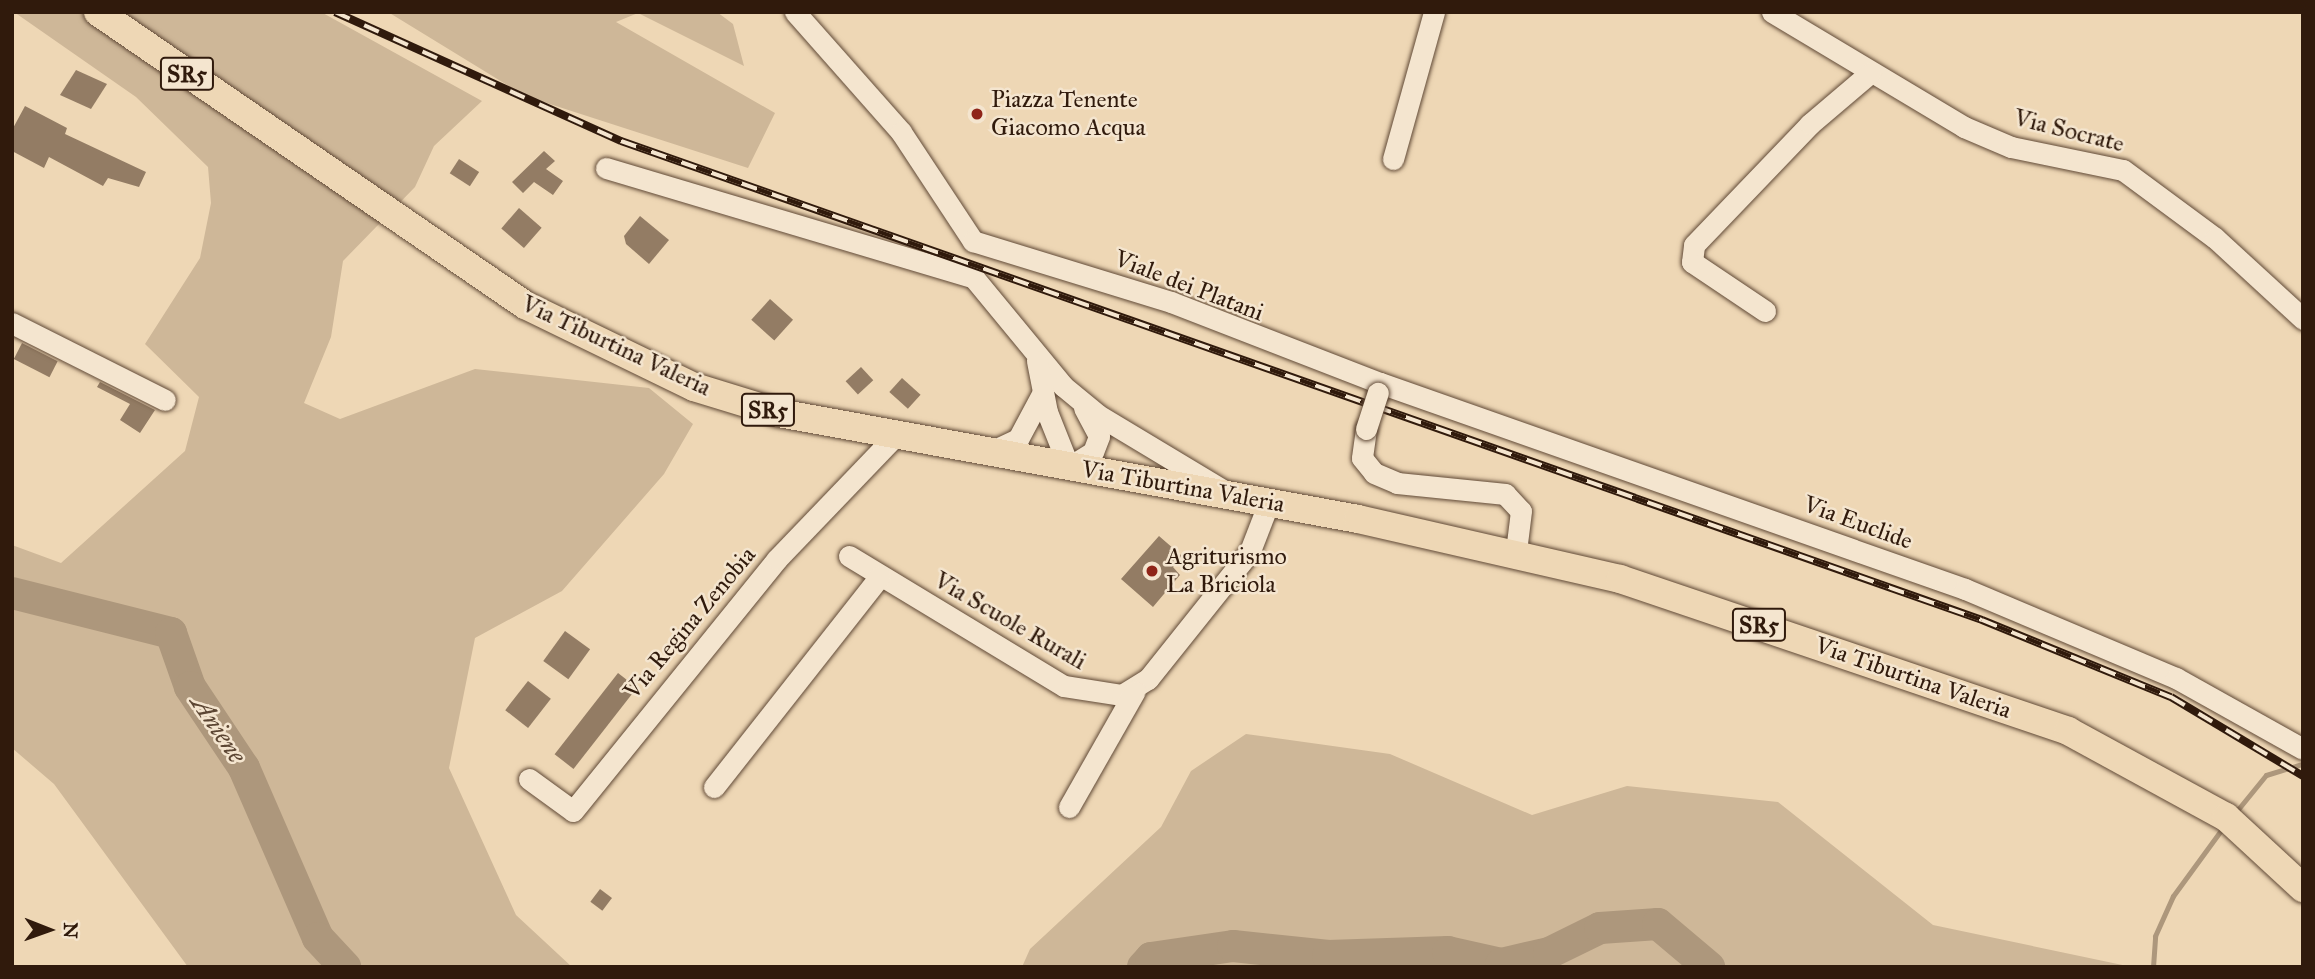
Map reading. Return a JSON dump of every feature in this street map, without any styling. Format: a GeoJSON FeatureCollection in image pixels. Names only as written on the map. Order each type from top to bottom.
{"type":"FeatureCollection","features":[{"type":"Feature","properties":{"kind":"main road","name":"Via Tiburtina Valeria"},"geometry":{"type":"LineString","coordinates":[[98,12],[561,326],[694,387],[779,413],[894,437],[1269,502],[1516,551],[1620,579],[2068,731],[2231,821],[2303,888]]}},
{"type":"Feature","properties":{"kind":"street","name":"Viale dei Platani"},"geometry":{"type":"LineString","coordinates":[[795,12],[901,132],[973,241],[1171,302],[1379,388]]}},
{"type":"Feature","properties":{"kind":"street"},"geometry":{"type":"LineString","coordinates":[[1393,159],[1434,12]]}},
{"type":"Feature","properties":{"kind":"street","name":"Via Socrate"},"geometry":{"type":"LineString","coordinates":[[1772,12],[1870,73],[2011,146],[2123,170],[2215,238],[2303,319]]}},
{"type":"Feature","properties":{"kind":"street"},"geometry":{"type":"LineString","coordinates":[[1765,311],[1692,262],[1694,245],[1810,124],[1870,73]]}},
{"type":"Feature","properties":{"kind":"street"},"geometry":{"type":"LineString","coordinates":[[606,168],[974,278],[994,296],[1036,359],[1077,398],[1230,495]]}},
{"type":"Feature","properties":{"kind":"street"},"geometry":{"type":"LineString","coordinates":[[12,323],[165,400]]}},
{"type":"Feature","properties":{"kind":"street"},"geometry":{"type":"LineString","coordinates":[[1036,359],[1069,467],[1093,452],[1098,436],[1077,398]]}},
{"type":"Feature","properties":{"kind":"street"},"geometry":{"type":"LineString","coordinates":[[988,453],[1018,439],[1040,406],[1043,388]]}},
{"type":"Feature","properties":{"kind":"street"},"geometry":{"type":"LineString","coordinates":[[1379,388],[1366,429],[1362,457],[1385,478],[1506,494],[1521,510],[1516,551]]}},
{"type":"Feature","properties":{"kind":"street","name":"Via Euclide"},"geometry":{"type":"LineString","coordinates":[[1379,388],[1965,589],[2176,678],[2303,749]]}},
{"type":"Feature","properties":{"kind":"street","name":"Via Regina Zenobia"},"geometry":{"type":"LineString","coordinates":[[529,779],[573,811],[777,559],[894,437]]}},
{"type":"Feature","properties":{"kind":"street"},"geometry":{"type":"LineString","coordinates":[[1069,807],[1135,691],[1250,551],[1269,502]]}},
{"type":"Feature","properties":{"kind":"street","name":"Via Scuole Rurali"},"geometry":{"type":"LineString","coordinates":[[849,556],[1064,686],[1103,697],[1135,691]]}},
{"type":"Feature","properties":{"kind":"street"},"geometry":{"type":"LineString","coordinates":[[714,787],[880,576]]}},
{"type":"Feature","properties":{"kind":"shaded area"},"geometry":{"type":"Polygon","coordinates":[[[14,12],[321,12],[482,101],[434,146],[415,187],[343,261],[331,337],[304,403],[340,419],[475,369],[649,388],[693,424],[664,474],[562,591],[475,638],[449,768],[516,915],[572,967],[188,967],[54,784],[12,748],[12,545],[61,563],[185,451],[199,397],[145,344],[200,258],[211,203],[208,167],[136,97],[14,12]]]}},
{"type":"Feature","properties":{"kind":"shaded area"},"geometry":{"type":"Polygon","coordinates":[[[388,12],[717,12],[733,24],[744,66],[638,13],[616,22],[775,113],[748,168],[525,96],[388,12]]]}},
{"type":"Feature","properties":{"kind":"shaded area"},"geometry":{"type":"Polygon","coordinates":[[[1246,734],[1390,754],[1532,815],[1627,786],[1778,802],[1933,925],[2132,967],[1022,967],[1030,949],[1161,827],[1191,771],[1246,734]]]}},
{"type":"Feature","properties":{"kind":"building"},"geometry":{"type":"Polygon","coordinates":[[[76,70],[107,84],[91,109],[60,95],[76,70]]]}},
{"type":"Feature","properties":{"kind":"building"},"geometry":{"type":"Polygon","coordinates":[[[25,106],[67,128],[65,134],[146,172],[139,187],[108,178],[103,186],[49,157],[44,168],[12,151],[12,130],[25,106]]]}},
{"type":"Feature","properties":{"kind":"building"},"geometry":{"type":"Polygon","coordinates":[[[544,151],[555,161],[546,169],[563,181],[553,195],[534,182],[523,193],[512,182],[544,151]]]}},
{"type":"Feature","properties":{"kind":"building"},"geometry":{"type":"Polygon","coordinates":[[[459,159],[479,172],[470,186],[450,173],[459,159]]]}},
{"type":"Feature","properties":{"kind":"building"},"geometry":{"type":"Polygon","coordinates":[[[519,208],[542,228],[524,248],[501,228],[519,208]]]}},
{"type":"Feature","properties":{"kind":"building"},"geometry":{"type":"Polygon","coordinates":[[[640,216],[669,240],[649,264],[626,244],[624,236],[640,216]]]}},
{"type":"Feature","properties":{"kind":"building"},"geometry":{"type":"Polygon","coordinates":[[[770,299],[793,320],[774,341],[751,320],[770,299]]]}},
{"type":"Feature","properties":{"kind":"building"},"geometry":{"type":"Polygon","coordinates":[[[22,343],[58,361],[49,377],[14,359],[22,343]]]}},
{"type":"Feature","properties":{"kind":"building"},"geometry":{"type":"Polygon","coordinates":[[[861,367],[873,380],[858,394],[846,381],[861,367]]]}},
{"type":"Feature","properties":{"kind":"building"},"geometry":{"type":"Polygon","coordinates":[[[902,378],[921,395],[908,409],[889,392],[902,378]]]}},
{"type":"Feature","properties":{"kind":"building"},"geometry":{"type":"Polygon","coordinates":[[[100,382],[155,410],[140,433],[120,420],[130,404],[97,387],[100,382]]]}},
{"type":"Feature","properties":{"kind":"building","name":"Agriturismo La Briciola"},"geometry":{"type":"Polygon","coordinates":[[[1159,536],[1182,556],[1173,567],[1180,575],[1153,607],[1121,579],[1159,536]]]}},
{"type":"Feature","properties":{"kind":"building"},"geometry":{"type":"Polygon","coordinates":[[[565,631],[590,649],[568,679],[543,661],[565,631]]]}},
{"type":"Feature","properties":{"kind":"building"},"geometry":{"type":"Polygon","coordinates":[[[618,673],[637,688],[573,769],[555,754],[618,673]]]}},
{"type":"Feature","properties":{"kind":"building"},"geometry":{"type":"Polygon","coordinates":[[[528,681],[551,699],[528,728],[505,710],[528,681]]]}},
{"type":"Feature","properties":{"kind":"building"},"geometry":{"type":"Polygon","coordinates":[[[600,889],[612,898],[602,911],[590,902],[600,889]]]}},
{"type":"Feature","properties":{"kind":"waterway","name":"Aniene"},"geometry":{"type":"LineString","coordinates":[[12,593],[171,633],[190,687],[244,768],[318,938],[345,967]]}},
{"type":"Feature","properties":{"kind":"waterway"},"geometry":{"type":"LineString","coordinates":[[2235,813],[2266,775],[2303,764]]}},
{"type":"Feature","properties":{"kind":"waterway"},"geometry":{"type":"LineString","coordinates":[[2153,967],[2155,936],[2173,896],[2224,826]]}},
{"type":"Feature","properties":{"kind":"waterway","name":"Aniene"},"geometry":{"type":"LineString","coordinates":[[1143,967],[1151,958],[1233,946],[1328,956],[1448,952],[1501,964],[1549,953],[1600,928],[1658,924],[1709,967]]}},
{"type":"Feature","properties":{"kind":"railway"},"geometry":{"type":"LineString","coordinates":[[335,12],[621,141],[1982,620],[2171,697],[2303,776]]}},
{"type":"Feature","properties":{"kind":"place","name":"Piazza Tenente Giacomo Acqua"},"geometry":{"type":"Point","coordinates":[977,114]}},
{"type":"Feature","properties":{"kind":"place","name":"Agriturismo La Briciola"},"geometry":{"type":"Point","coordinates":[1152,571]}}]}
